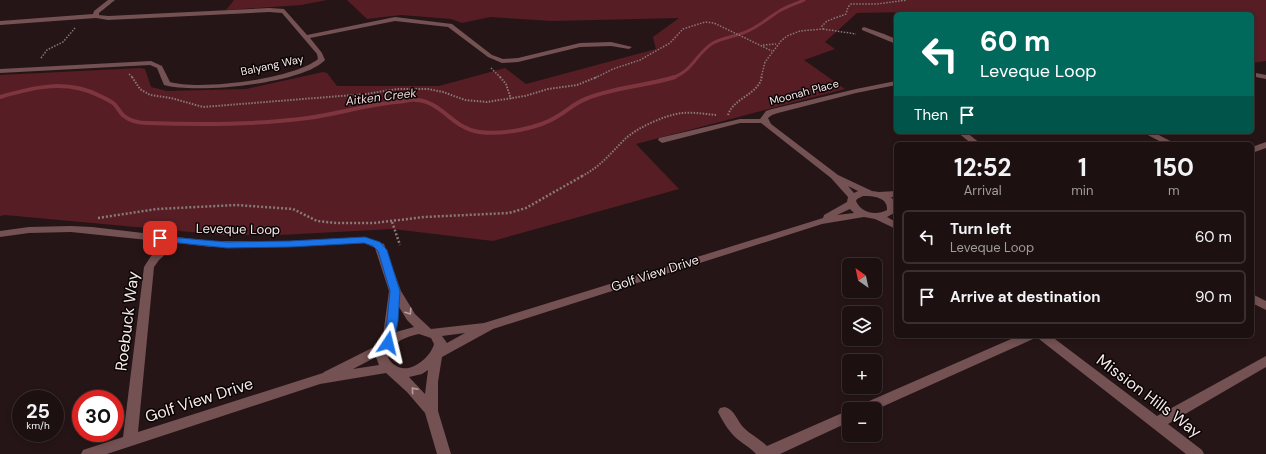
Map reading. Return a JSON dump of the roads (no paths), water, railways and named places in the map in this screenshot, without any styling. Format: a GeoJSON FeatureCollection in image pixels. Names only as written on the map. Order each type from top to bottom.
{"type":"FeatureCollection","features":[{"type":"Feature","properties":{"kind":"street"},"geometry":{"type":"LineString","coordinates":[[95,15],[112,0]]}},
{"type":"Feature","properties":{"kind":"street","name":"Balyang Way"},"geometry":{"type":"LineString","coordinates":[[0,23],[65,19],[95,15],[108,18],[276,10],[286,12],[322,57],[320,63],[303,70],[246,83],[170,84],[165,80],[158,65],[151,63],[4,70],[0,76]]}},
{"type":"Feature","properties":{"kind":"street"},"geometry":{"type":"LineString","coordinates":[[306,37],[400,19],[450,25],[490,56],[502,61],[518,60],[580,45],[611,44],[629,47]]}},
{"type":"Feature","properties":{"kind":"street"},"geometry":{"type":"LineString","coordinates":[[863,32],[882,35],[894,41]]}},
{"type":"Feature","properties":{"kind":"street","name":"Moonah Place"},"geometry":{"type":"LineString","coordinates":[[869,193],[834,176],[772,129],[764,121],[765,116],[775,111],[856,91],[894,84]]}},
{"type":"Feature","properties":{"kind":"street"},"geometry":{"type":"LineString","coordinates":[[662,140],[748,120],[764,121]]}},
{"type":"Feature","properties":{"kind":"street"},"geometry":{"type":"LineString","coordinates":[[963,134],[974,142]]}},
{"type":"Feature","properties":{"kind":"street"},"geometry":{"type":"LineString","coordinates":[[1150,134],[1168,142]]}},
{"type":"Feature","properties":{"kind":"street"},"geometry":{"type":"LineString","coordinates":[[1254,149],[1266,145]]}},
{"type":"Feature","properties":{"kind":"street","name":"Moonah Place"},"geometry":{"type":"LineString","coordinates":[[834,176],[859,211],[865,214]]}},
{"type":"Feature","properties":{"kind":"street"},"geometry":{"type":"LineString","coordinates":[[869,193],[879,195],[894,194]]}},
{"type":"Feature","properties":{"kind":"street","name":"Golf View Drive"},"geometry":{"type":"LineString","coordinates":[[820,221],[852,201],[857,195],[869,193]]}},
{"type":"Feature","properties":{"kind":"street"},"geometry":{"type":"LineString","coordinates":[[877,216],[888,214],[894,210],[888,200],[879,195]]}},
{"type":"Feature","properties":{"kind":"street"},"geometry":{"type":"LineString","coordinates":[[865,214],[877,216],[894,225]]}},
{"type":"Feature","properties":{"kind":"street","name":"Golf View Drive"},"geometry":{"type":"LineString","coordinates":[[428,332],[489,326],[820,221],[865,214]]}},
{"type":"Feature","properties":{"kind":"street","name":"Leveque Loop"},"geometry":{"type":"LineString","coordinates":[[0,234],[29,230],[70,229],[211,244],[247,245],[365,240],[376,244],[382,250],[395,291],[411,317],[428,332]]}},
{"type":"Feature","properties":{"kind":"street","name":"Roebuck Way"},"geometry":{"type":"LineString","coordinates":[[130,440],[148,271],[155,258],[175,240]]}},
{"type":"Feature","properties":{"kind":"street","name":"Leveque Loop"},"geometry":{"type":"LineString","coordinates":[[386,345],[392,321],[395,291]]}},
{"type":"Feature","properties":{"kind":"street"},"geometry":{"type":"LineString","coordinates":[[1254,299],[1266,306]]}},
{"type":"Feature","properties":{"kind":"street","name":"Golf View Drive"},"geometry":{"type":"LineString","coordinates":[[437,356],[489,326]]}},
{"type":"Feature","properties":{"kind":"street"},"geometry":{"type":"LineString","coordinates":[[431,411],[412,388],[391,370],[382,359],[386,345],[406,332],[428,332],[436,336],[440,344],[432,382],[431,411],[444,454]]}},
{"type":"Feature","properties":{"kind":"street"},"geometry":{"type":"LineString","coordinates":[[881,402],[1025,338]]}},
{"type":"Feature","properties":{"kind":"street","name":"Mission Hills Way"},"geometry":{"type":"LineString","coordinates":[[1046,338],[1197,454]]}},
{"type":"Feature","properties":{"kind":"street","name":"Golf View Drive"},"geometry":{"type":"LineString","coordinates":[[88,454],[320,379],[386,345]]}},
{"type":"Feature","properties":{"kind":"street"},"geometry":{"type":"LineString","coordinates":[[391,370],[401,373],[417,371],[424,368],[437,356]]}},
{"type":"Feature","properties":{"kind":"street"},"geometry":{"type":"LineString","coordinates":[[1157,423],[1266,361]]}},
{"type":"Feature","properties":{"kind":"street","name":"Golf View Drive"},"geometry":{"type":"LineString","coordinates":[[320,379],[391,370]]}},
{"type":"Feature","properties":{"kind":"street"},"geometry":{"type":"LineString","coordinates":[[725,412],[739,432],[756,444],[765,454],[842,419]]}},
{"type":"Feature","properties":{"kind":"waterway","name":"Aitken Creek"},"geometry":{"type":"LineString","coordinates":[[671,78],[684,72],[702,52],[713,43],[746,32],[781,10],[804,0]]}},
{"type":"Feature","properties":{"kind":"waterway","name":"Aitken Creek"},"geometry":{"type":"LineString","coordinates":[[0,97],[25,90],[50,86],[63,86],[88,91],[100,96],[114,104],[126,118],[138,122],[188,124],[228,124],[288,120],[319,116],[384,103],[414,100],[433,105],[461,126],[470,130],[498,133],[530,128],[550,121],[580,102],[599,94],[675,77]]}}]}
